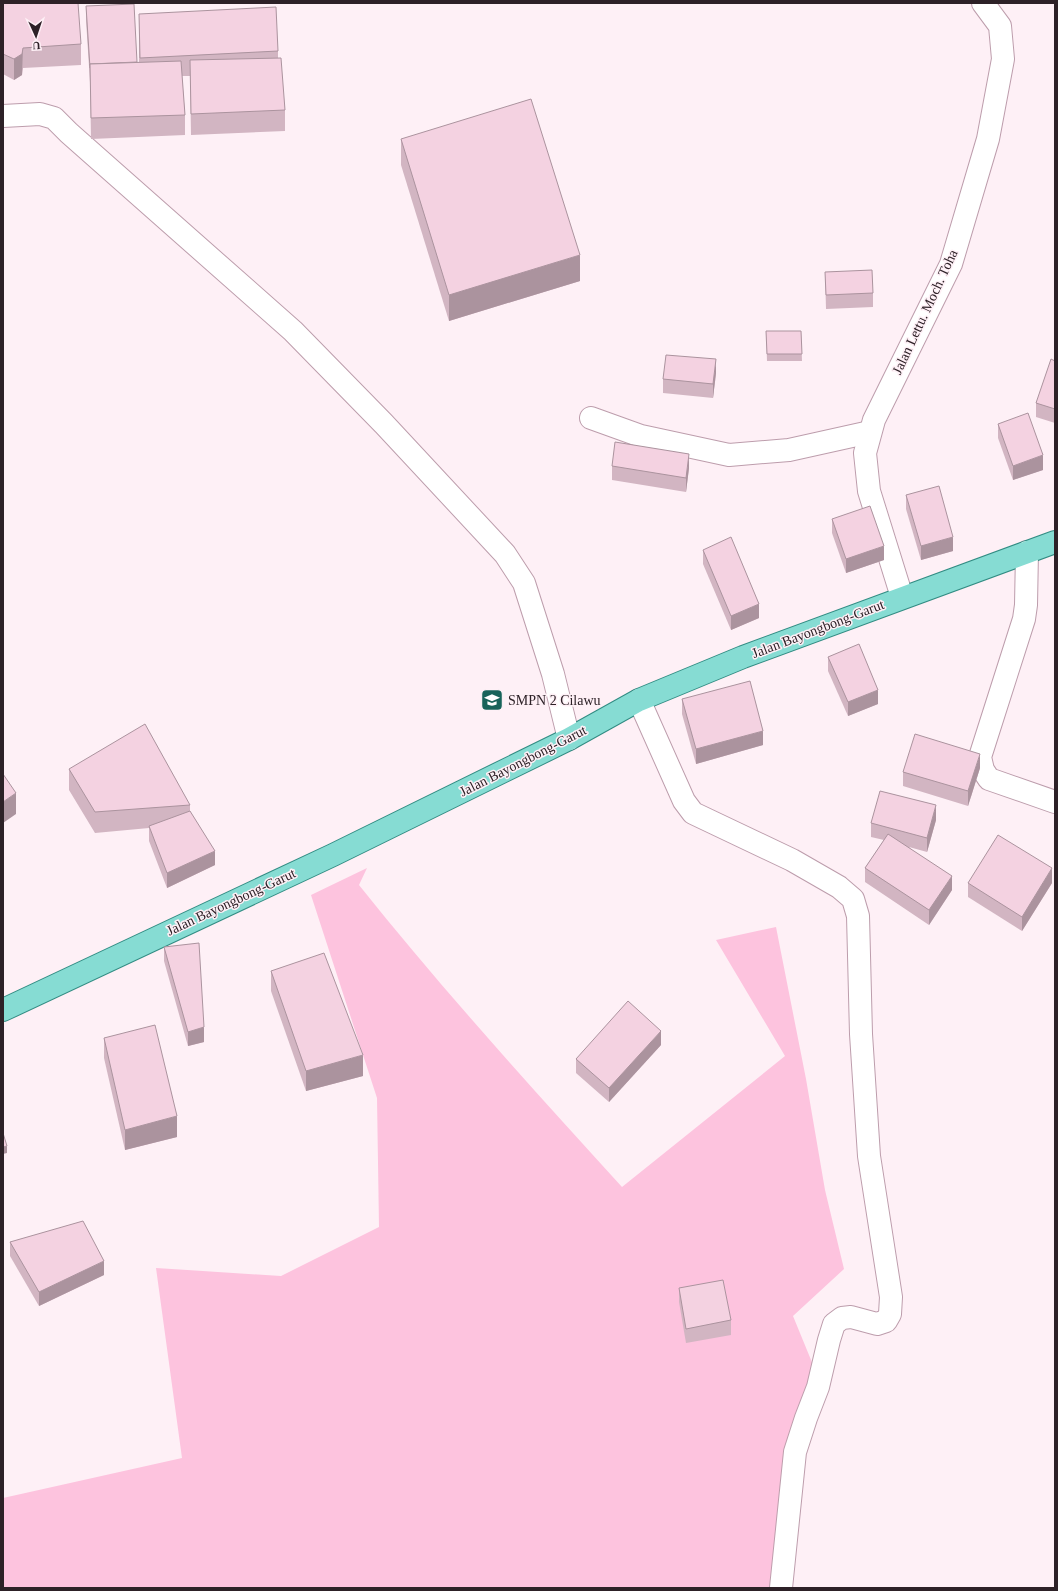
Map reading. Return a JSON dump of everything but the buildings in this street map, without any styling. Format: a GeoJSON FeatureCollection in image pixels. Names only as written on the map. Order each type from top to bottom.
{"type":"FeatureCollection","features":[{"type":"Feature","properties":{"kind":"main road","name":"Jalan Bayongbong-Garut"},"geometry":{"type":"LineString","coordinates":[[3,1010],[326,858],[569,739],[638,700],[743,657],[902,597],[1055,542]]}},
{"type":"Feature","properties":{"kind":"street","name":"Jalan Lettu. Moch. Toha"},"geometry":{"type":"LineString","coordinates":[[902,597],[869,491],[865,453],[874,420],[951,264],[988,140],[1003,59],[1000,26],[983,3]]}},
{"type":"Feature","properties":{"kind":"street"},"geometry":{"type":"LineString","coordinates":[[3,116],[40,114],[54,118],[69,133],[293,331],[384,424],[505,554],[524,583],[554,674],[569,739]]}},
{"type":"Feature","properties":{"kind":"street"},"geometry":{"type":"LineString","coordinates":[[591,418],[640,436],[729,455],[789,450],[870,432]]}},
{"type":"Feature","properties":{"kind":"street"},"geometry":{"type":"LineString","coordinates":[[1027,552],[1026,605],[1024,619],[980,757],[983,770],[989,779],[1055,802]]}},
{"type":"Feature","properties":{"kind":"street"},"geometry":{"type":"LineString","coordinates":[[638,700],[684,801],[693,813],[792,860],[839,887],[853,900],[858,916],[861,1034],[869,1156],[886,1259],[891,1297],[890,1314],[886,1321],[877,1324],[851,1318],[842,1318],[834,1324],[818,1387],[795,1452],[781,1588]]}},
{"type":"Feature","properties":{"kind":"shaded area"},"geometry":{"type":"Polygon","coordinates":[[[367,868],[359,885],[390,924],[521,1075],[622,1187],[785,1056],[716,940],[776,927],[806,1079],[825,1190],[844,1269],[793,1316],[818,1377],[779,1588],[3,1588],[3,1498],[182,1458],[156,1268],[281,1276],[379,1227],[377,1098],[311,895],[367,868]]]}},
{"type":"Feature","properties":{"kind":"place","name":"SMPN 2 Cilawu"},"geometry":{"type":"Point","coordinates":[492,700]}}]}
